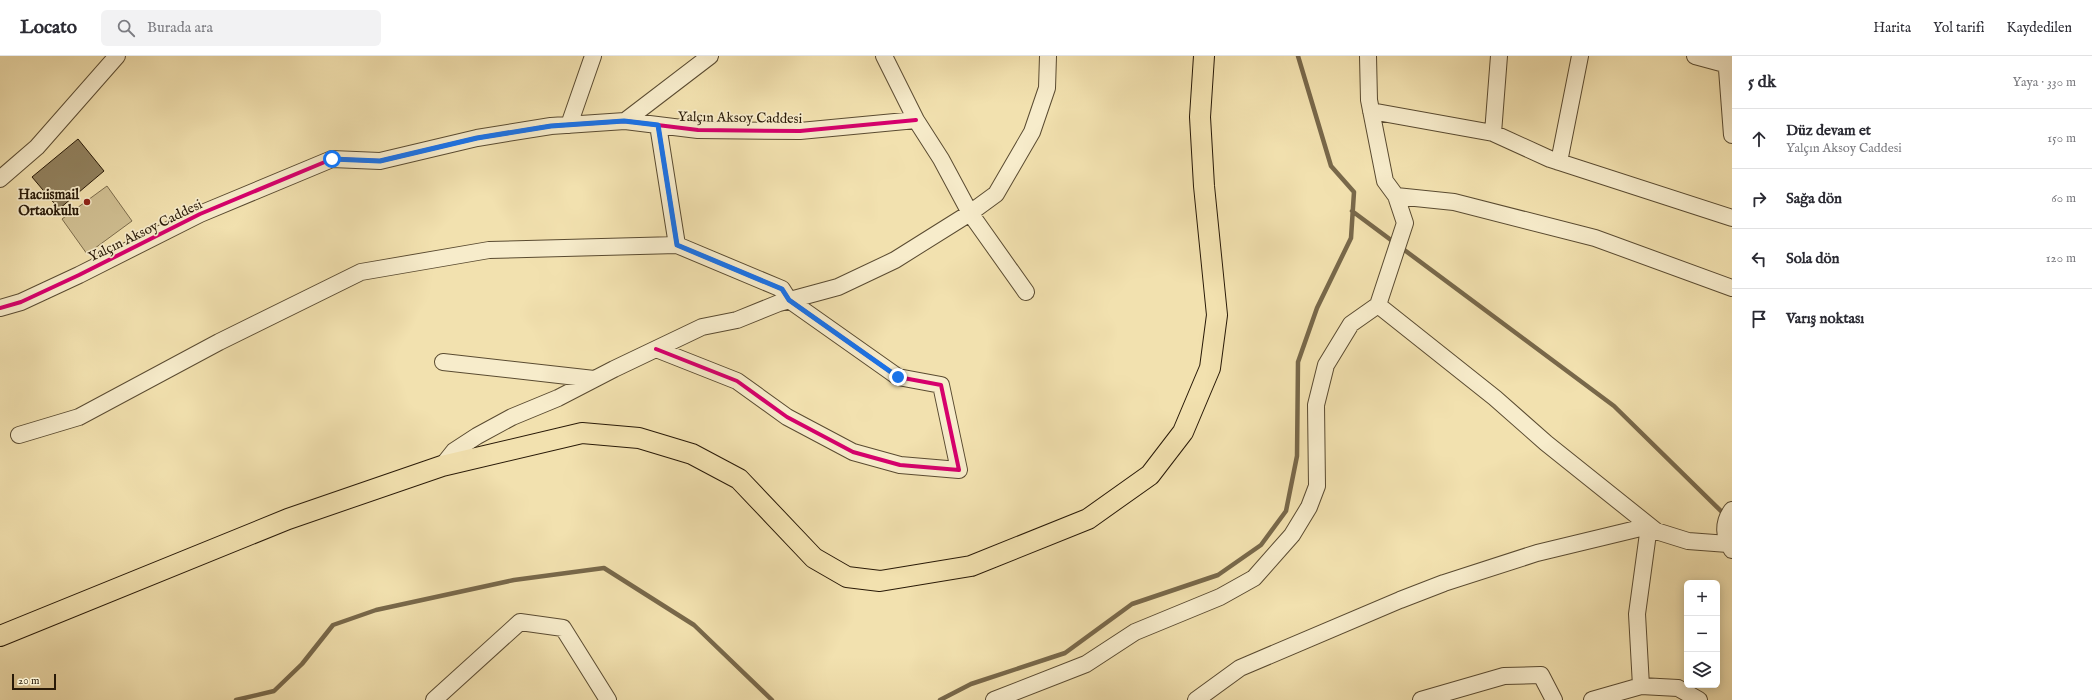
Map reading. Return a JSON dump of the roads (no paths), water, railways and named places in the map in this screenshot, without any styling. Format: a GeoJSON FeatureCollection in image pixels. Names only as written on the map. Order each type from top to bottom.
{"type":"FeatureCollection","features":[{"type":"Feature","properties":{"kind":"main road"},"geometry":{"type":"LineString","coordinates":[[0,636],[288,519],[442,466],[582,433],[639,438],[692,454],[739,479],[814,558],[847,577],[880,582],[971,566],[1088,519],[1150,475],[1182,432],[1210,368],[1217,315],[1204,186],[1200,117],[1204,56]]}},
{"type":"Feature","properties":{"kind":"street"},"geometry":{"type":"LineString","coordinates":[[0,179],[38,147],[117,56]]}},
{"type":"Feature","properties":{"kind":"street"},"geometry":{"type":"LineString","coordinates":[[569,125],[593,56]]}},
{"type":"Feature","properties":{"kind":"street"},"geometry":{"type":"LineString","coordinates":[[624,121],[710,56]]}},
{"type":"Feature","properties":{"kind":"street"},"geometry":{"type":"LineString","coordinates":[[884,56],[916,120],[941,159],[970,213],[1026,292]]}},
{"type":"Feature","properties":{"kind":"street"},"geometry":{"type":"LineString","coordinates":[[442,466],[454,451],[477,436],[512,417],[558,398],[594,379],[702,328],[737,320],[789,300],[838,287],[895,260],[970,213],[996,194],[1032,132],[1047,88],[1048,56]]}},
{"type":"Feature","properties":{"kind":"street"},"geometry":{"type":"LineString","coordinates":[[994,700],[1086,664],[1135,632],[1220,597],[1254,578],[1292,534],[1309,507],[1318,486],[1316,405],[1326,365],[1351,324],[1378,305],[1405,223],[1396,196],[1385,182],[1371,111],[1368,56]]}},
{"type":"Feature","properties":{"kind":"street"},"geometry":{"type":"LineString","coordinates":[[1493,133],[1499,56]]}},
{"type":"Feature","properties":{"kind":"street"},"geometry":{"type":"LineString","coordinates":[[1559,162],[1580,56]]}},
{"type":"Feature","properties":{"kind":"street"},"geometry":{"type":"LineString","coordinates":[[1695,56],[1728,62],[1732,135]]}},
{"type":"Feature","properties":{"kind":"street"},"geometry":{"type":"LineString","coordinates":[[1371,111],[1493,133],[1559,162],[1732,218]]}},
{"type":"Feature","properties":{"kind":"street","name":"Yalçın Aksoy Caddesi"},"geometry":{"type":"LineString","coordinates":[[0,308],[21,302],[79,276],[200,214],[332,159],[380,161],[477,138],[569,125],[624,121],[698,130],[800,131],[916,120]]}},
{"type":"Feature","properties":{"kind":"street"},"geometry":{"type":"LineString","coordinates":[[658,125],[677,245]]}},
{"type":"Feature","properties":{"kind":"street"},"geometry":{"type":"LineString","coordinates":[[1396,196],[1454,202],[1595,238],[1732,288]]}},
{"type":"Feature","properties":{"kind":"street"},"geometry":{"type":"LineString","coordinates":[[19,435],[79,417],[219,342],[361,272],[489,250],[677,245],[782,289],[789,300],[898,377],[941,385],[959,470],[900,465],[853,452],[786,417],[737,381],[656,349]]}},
{"type":"Feature","properties":{"kind":"street"},"geometry":{"type":"LineString","coordinates":[[1378,305],[1495,398],[1546,443],[1656,531],[1688,541],[1730,547],[1725,534],[1726,524],[1732,510]]}},
{"type":"Feature","properties":{"kind":"street"},"geometry":{"type":"LineString","coordinates":[[443,362],[594,379]]}},
{"type":"Feature","properties":{"kind":"street"},"geometry":{"type":"LineString","coordinates":[[1641,686],[1637,614],[1649,526]]}},
{"type":"Feature","properties":{"kind":"street"},"geometry":{"type":"LineString","coordinates":[[1196,700],[1240,668],[1400,600],[1444,583],[1537,553],[1649,526]]}},
{"type":"Feature","properties":{"kind":"street"},"geometry":{"type":"LineString","coordinates":[[434,700],[520,622],[563,628],[608,700]]}},
{"type":"Feature","properties":{"kind":"street"},"geometry":{"type":"LineString","coordinates":[[1421,700],[1504,676],[1541,675],[1554,700]]}},
{"type":"Feature","properties":{"kind":"street"},"geometry":{"type":"LineString","coordinates":[[1592,700],[1641,686],[1678,688],[1699,700]]}},
{"type":"Feature","properties":{"kind":"waterway"},"geometry":{"type":"LineString","coordinates":[[940,700],[971,684],[1065,653],[1132,604],[1218,575],[1261,545],[1286,511],[1297,456],[1298,362],[1317,308],[1351,238],[1354,192],[1331,166],[1298,56]]}},
{"type":"Feature","properties":{"kind":"waterway"},"geometry":{"type":"LineString","coordinates":[[1352,211],[1614,406],[1725,515]]}},
{"type":"Feature","properties":{"kind":"waterway"},"geometry":{"type":"LineString","coordinates":[[236,700],[274,691],[302,664],[333,625],[376,610],[514,580],[604,568],[694,625],[772,700]]}},
{"type":"Feature","properties":{"kind":"place","name":"Hacıismail Ortaokulu"},"geometry":{"type":"Point","coordinates":[87,202]}}]}
